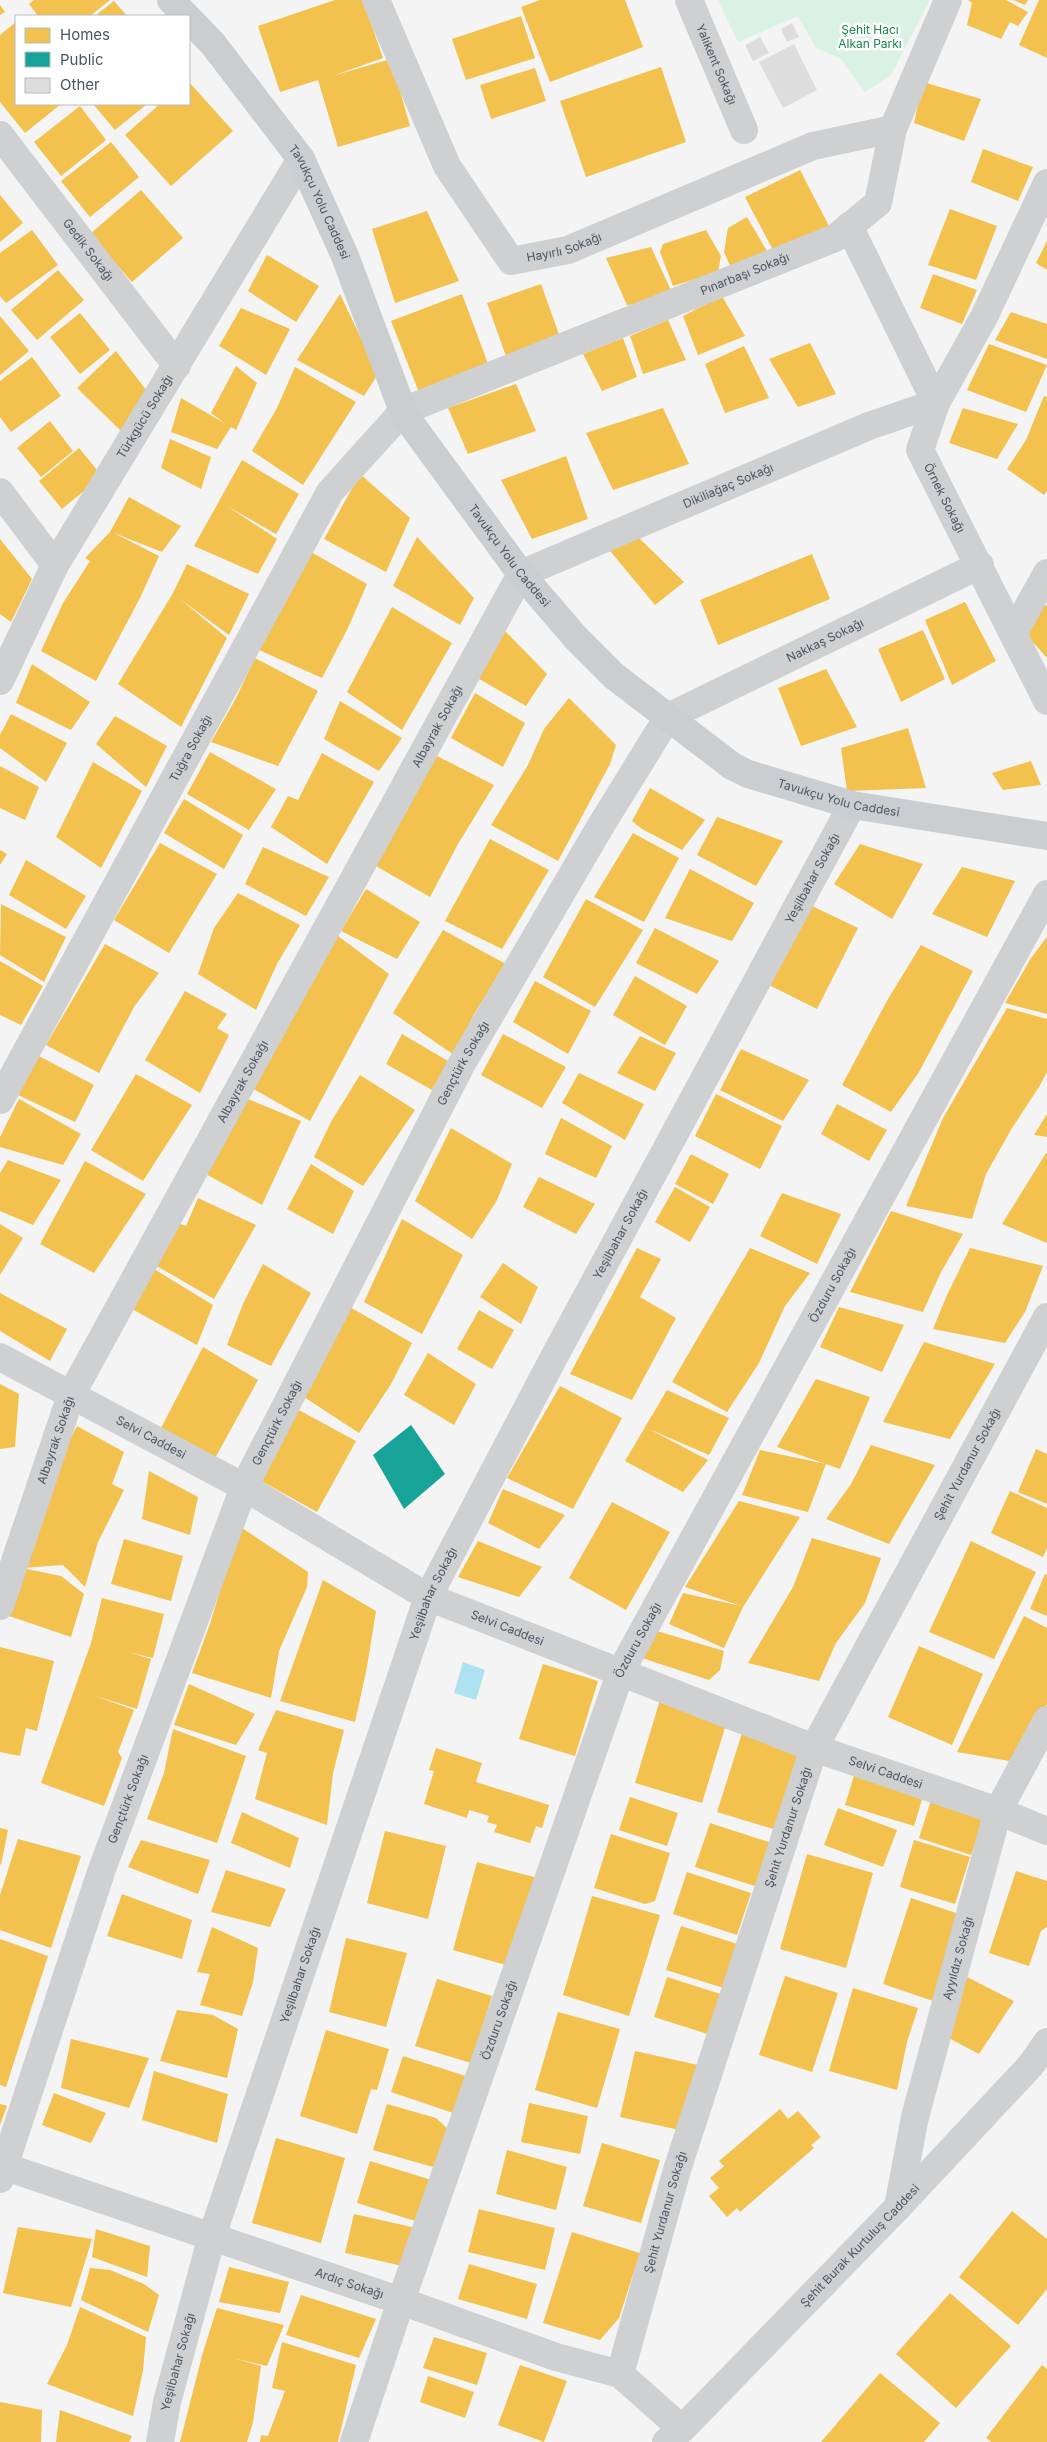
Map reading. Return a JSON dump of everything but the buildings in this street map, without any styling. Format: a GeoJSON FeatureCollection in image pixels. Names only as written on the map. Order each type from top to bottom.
{"type":"FeatureCollection","features":[{"type":"Feature","properties":{"kind":"main road","name":"Tavukçu Yolu Caddesi"},"geometry":{"type":"LineString","coordinates":[[171,0],[186,15]]}},
{"type":"Feature","properties":{"kind":"main road","name":"Tavukçu Yolu Caddesi"},"geometry":{"type":"LineString","coordinates":[[190,19],[213,44],[301,159],[345,256],[403,411],[521,574],[576,638],[614,676],[740,770],[852,805],[1047,836]]}},
{"type":"Feature","properties":{"kind":"street","name":"Hayırlı Sokağı"},"geometry":{"type":"LineString","coordinates":[[376,0],[447,166],[510,262],[568,250],[813,146],[894,129]]}},
{"type":"Feature","properties":{"kind":"street","name":"Yalıkent Sokağı"},"geometry":{"type":"LineString","coordinates":[[689,0],[744,130]]}},
{"type":"Feature","properties":{"kind":"street","name":"Pınarbaşı Sokağı"},"geometry":{"type":"LineString","coordinates":[[403,411],[835,238],[878,203],[894,129],[948,0]]}},
{"type":"Feature","properties":{"kind":"street","name":"Gedik Sokağı"},"geometry":{"type":"LineString","coordinates":[[0,135],[177,366]]}},
{"type":"Feature","properties":{"kind":"street","name":"Türkgücü Sokağı"},"geometry":{"type":"LineString","coordinates":[[0,680],[56,565],[301,159]]}},
{"type":"Feature","properties":{"kind":"street","name":"Örnek Sokağı"},"geometry":{"type":"LineString","coordinates":[[1047,184],[984,317],[936,403],[920,450],[980,565],[1047,702]]}},
{"type":"Feature","properties":{"kind":"street"},"geometry":{"type":"LineString","coordinates":[[850,226],[936,403]]}},
{"type":"Feature","properties":{"kind":"street","name":"Dikiliağaç Sokağı"},"geometry":{"type":"LineString","coordinates":[[521,574],[869,426],[936,403]]}},
{"type":"Feature","properties":{"kind":"street","name":"Tuğra Sokağı"},"geometry":{"type":"LineString","coordinates":[[0,1100],[330,492],[403,411]]}},
{"type":"Feature","properties":{"kind":"street"},"geometry":{"type":"LineString","coordinates":[[0,492],[56,565]]}},
{"type":"Feature","properties":{"kind":"street","name":"Nakkaş Sokağı"},"geometry":{"type":"LineString","coordinates":[[668,718],[980,565]]}},
{"type":"Feature","properties":{"kind":"street"},"geometry":{"type":"LineString","coordinates":[[1013,634],[1047,573]]}},
{"type":"Feature","properties":{"kind":"street","name":"Albayrak Sokağı"},"geometry":{"type":"LineString","coordinates":[[0,1606],[71,1395],[521,574]]}},
{"type":"Feature","properties":{"kind":"street","name":"Gençtürk Sokağı"},"geometry":{"type":"LineString","coordinates":[[1,2170],[101,1872],[244,1487],[461,1064],[600,828],[668,718]]}},
{"type":"Feature","properties":{"kind":"street","name":"Yeşilbahar Sokağı"},"geometry":{"type":"LineString","coordinates":[[160,2442],[167,2402],[212,2236],[428,1597],[558,1350],[852,805]]}},
{"type":"Feature","properties":{"kind":"street","name":"Özduru Sokağı"},"geometry":{"type":"LineString","coordinates":[[354,2442],[400,2301],[621,1672],[1047,894]]}},
{"type":"Feature","properties":{"kind":"street","name":"Şehit Yurdanur Sokağı"},"geometry":{"type":"LineString","coordinates":[[620,2374],[678,2170],[814,1748],[1047,1317]]}},
{"type":"Feature","properties":{"kind":"street","name":"Selvi Caddesi"},"geometry":{"type":"LineString","coordinates":[[0,1357],[244,1487],[428,1597],[814,1748],[998,1811],[1047,1832]]}},
{"type":"Feature","properties":{"kind":"street","name":"Ayyıldız Sokağı"},"geometry":{"type":"LineString","coordinates":[[898,2208],[915,2117],[998,1811],[1047,1720]]}},
{"type":"Feature","properties":{"kind":"street","name":"Şehit Burak Kurtuluş Caddesi"},"geometry":{"type":"LineString","coordinates":[[674,2436],[898,2208],[1031,2065],[1047,2042]]}},
{"type":"Feature","properties":{"kind":"street","name":"Ardıç Sokağı"},"geometry":{"type":"LineString","coordinates":[[1,2170],[212,2236],[400,2301],[556,2358],[620,2374],[674,2436]]}},
{"type":"Feature","properties":{"kind":"green space","name":"Şehit Hacı Alkan Parkı"},"geometry":{"type":"Polygon","coordinates":[[[718,0],[930,0],[891,75],[865,92],[840,58],[816,48],[798,16],[738,42],[718,0]]]}},
{"type":"Feature","properties":{"kind":"water"},"geometry":{"type":"Polygon","coordinates":[[[463,1662],[485,1670],[476,1700],[454,1693],[463,1662]]]}}]}
